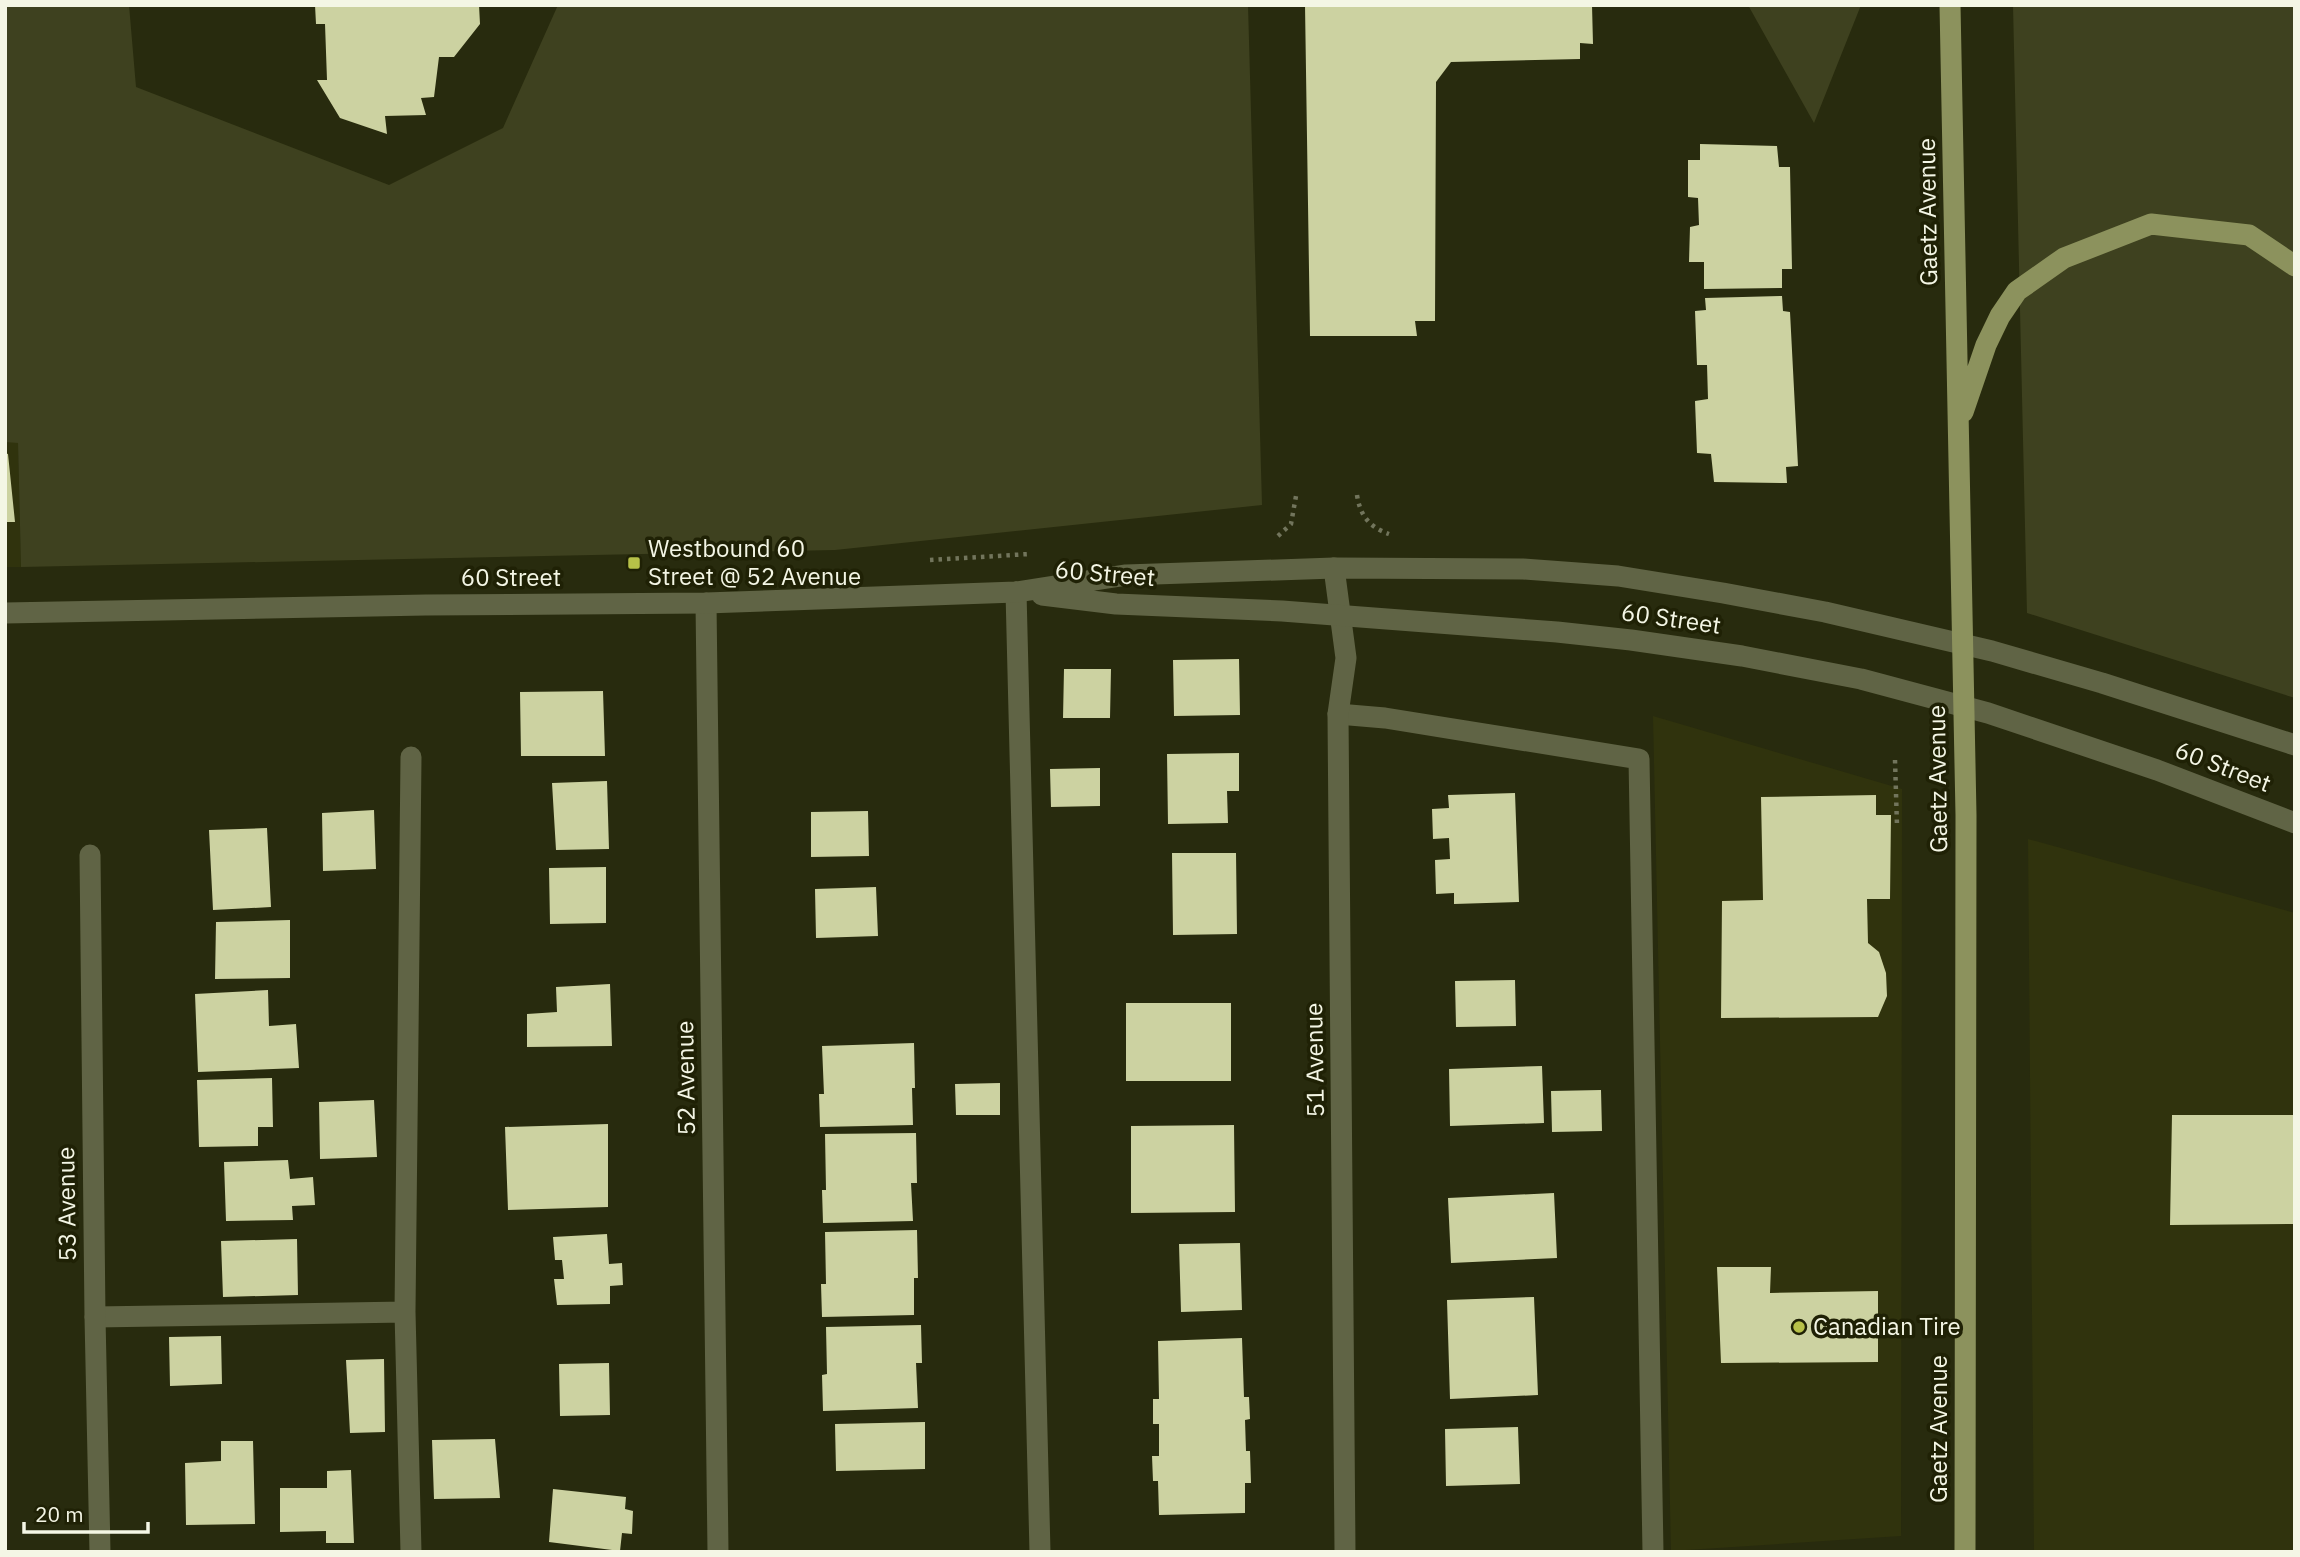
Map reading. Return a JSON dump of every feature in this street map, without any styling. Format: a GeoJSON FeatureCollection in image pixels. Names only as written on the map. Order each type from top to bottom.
{"type":"FeatureCollection","features":[{"type":"Feature","properties":{"kind":"main road","name":"Gaetz Avenue"},"geometry":{"type":"LineString","coordinates":[[1950,5],[1966,815],[1965,1552]]}},
{"type":"Feature","properties":{"kind":"main road"},"geometry":{"type":"LineString","coordinates":[[1958,426],[1986,345],[2000,316],[2017,291],[2064,258],[2151,224],[2249,235],[2295,267]]}},
{"type":"Feature","properties":{"kind":"main road","name":"60 Street"},"geometry":{"type":"LineString","coordinates":[[5,613],[706,603],[1016,592],[1126,575],[1334,568],[1523,569],[1618,576],[1825,612],[1992,651],[2295,745]]}},
{"type":"Feature","properties":{"kind":"main road","name":"51 Avenue"},"geometry":{"type":"LineString","coordinates":[[1334,568],[1346,658],[1338,713],[1345,1552]]}},
{"type":"Feature","properties":{"kind":"main road"},"geometry":{"type":"LineString","coordinates":[[1016,592],[1040,1552]]}},
{"type":"Feature","properties":{"kind":"main road","name":"60 Street"},"geometry":{"type":"LineString","coordinates":[[1016,592],[1116,604],[1341,615],[1631,639],[1742,656],[1861,679],[1988,713],[2157,769],[2295,823]]}},
{"type":"Feature","properties":{"kind":"main road","name":"52 Avenue"},"geometry":{"type":"LineString","coordinates":[[706,603],[718,1552]]}},
{"type":"Feature","properties":{"kind":"main road"},"geometry":{"type":"LineString","coordinates":[[1338,713],[1385,718],[1639,759],[1653,1552]]}},
{"type":"Feature","properties":{"kind":"main road"},"geometry":{"type":"LineString","coordinates":[[411,757],[405,1311],[411,1552]]}},
{"type":"Feature","properties":{"kind":"main road","name":"53 Avenue"},"geometry":{"type":"LineString","coordinates":[[90,855],[100,1552]]}},
{"type":"Feature","properties":{"kind":"main road"},"geometry":{"type":"LineString","coordinates":[[95,1317],[405,1311]]}},
{"type":"Feature","properties":{"kind":"path"},"geometry":{"type":"LineString","coordinates":[[1357,495],[1363,516],[1379,530],[1399,536]]}},
{"type":"Feature","properties":{"kind":"path"},"geometry":{"type":"LineString","coordinates":[[1273,539],[1284,533],[1291,524],[1296,496]]}},
{"type":"Feature","properties":{"kind":"path"},"geometry":{"type":"LineString","coordinates":[[928,560],[1038,554]]}},
{"type":"Feature","properties":{"kind":"path"},"geometry":{"type":"LineString","coordinates":[[1895,760],[1897,826]]}},
{"type":"Feature","properties":{"kind":"shaded area"},"geometry":{"type":"Polygon","coordinates":[[[5,5],[129,5],[136,87],[389,185],[503,128],[558,5],[1248,5],[1262,505],[835,550],[21,567],[18,443],[5,442],[5,5]]]}},
{"type":"Feature","properties":{"kind":"shaded area"},"geometry":{"type":"Polygon","coordinates":[[[1748,5],[1861,5],[1814,123],[1748,5]]]}},
{"type":"Feature","properties":{"kind":"shaded area"},"geometry":{"type":"Polygon","coordinates":[[[2013,5],[2295,5],[2295,698],[2027,613],[2013,5]]]}},
{"type":"Feature","properties":{"kind":"shaded area"},"geometry":{"type":"Polygon","coordinates":[[[5,442],[18,442],[21,567],[5,567],[5,442]]]}},
{"type":"Feature","properties":{"kind":"shaded area"},"geometry":{"type":"Polygon","coordinates":[[[1653,716],[1902,789],[1901,1536],[1671,1551],[1653,716]]]}},
{"type":"Feature","properties":{"kind":"shaded area"},"geometry":{"type":"Polygon","coordinates":[[[2028,839],[2295,913],[2295,1552],[2034,1552],[2028,839]]]}},
{"type":"Feature","properties":{"kind":"building"},"geometry":{"type":"Polygon","coordinates":[[[315,5],[479,5],[480,24],[454,57],[439,57],[434,97],[421,98],[426,115],[385,116],[387,134],[340,118],[317,80],[327,80],[325,24],[316,24],[315,5]]]}},
{"type":"Feature","properties":{"kind":"building"},"geometry":{"type":"Polygon","coordinates":[[[1305,5],[1592,5],[1593,44],[1580,43],[1580,59],[1451,62],[1436,82],[1435,321],[1415,321],[1417,336],[1310,336],[1305,5]]]}},
{"type":"Feature","properties":{"kind":"building"},"geometry":{"type":"Polygon","coordinates":[[[1700,144],[1777,146],[1779,167],[1790,167],[1792,269],[1782,269],[1782,288],[1704,289],[1704,262],[1689,262],[1690,227],[1699,225],[1698,198],[1688,197],[1688,160],[1700,160],[1700,144]]]}},
{"type":"Feature","properties":{"kind":"building"},"geometry":{"type":"Polygon","coordinates":[[[1782,296],[1783,311],[1790,312],[1798,466],[1786,467],[1787,483],[1714,482],[1711,454],[1697,453],[1695,401],[1708,399],[1707,365],[1697,365],[1695,311],[1706,310],[1705,298],[1782,296]]]}},
{"type":"Feature","properties":{"kind":"building"},"geometry":{"type":"Polygon","coordinates":[[[5,453],[8,454],[15,522],[5,522],[5,453]]]}},
{"type":"Feature","properties":{"kind":"building"},"geometry":{"type":"Polygon","coordinates":[[[1239,659],[1240,715],[1174,716],[1173,660],[1239,659]]]}},
{"type":"Feature","properties":{"kind":"building"},"geometry":{"type":"Polygon","coordinates":[[[1064,669],[1111,669],[1110,718],[1063,718],[1064,669]]]}},
{"type":"Feature","properties":{"kind":"building"},"geometry":{"type":"Polygon","coordinates":[[[603,691],[605,756],[521,756],[520,692],[603,691]]]}},
{"type":"Feature","properties":{"kind":"building"},"geometry":{"type":"Polygon","coordinates":[[[1239,753],[1239,791],[1227,791],[1228,823],[1168,824],[1167,754],[1239,753]]]}},
{"type":"Feature","properties":{"kind":"building"},"geometry":{"type":"Polygon","coordinates":[[[1100,768],[1100,806],[1051,807],[1050,769],[1100,768]]]}},
{"type":"Feature","properties":{"kind":"building"},"geometry":{"type":"Polygon","coordinates":[[[607,781],[609,849],[556,850],[552,783],[607,781]]]}},
{"type":"Feature","properties":{"kind":"building"},"geometry":{"type":"Polygon","coordinates":[[[1515,793],[1519,902],[1454,904],[1454,893],[1436,894],[1435,860],[1450,859],[1449,838],[1433,839],[1432,809],[1449,808],[1448,795],[1515,793]]]}},
{"type":"Feature","properties":{"kind":"building"},"geometry":{"type":"Polygon","coordinates":[[[1876,795],[1876,815],[1891,815],[1890,899],[1867,899],[1868,943],[1879,952],[1886,973],[1887,996],[1878,1017],[1721,1018],[1722,901],[1763,900],[1761,797],[1876,795]]]}},
{"type":"Feature","properties":{"kind":"building"},"geometry":{"type":"Polygon","coordinates":[[[374,810],[376,869],[323,871],[322,813],[374,810]]]}},
{"type":"Feature","properties":{"kind":"building"},"geometry":{"type":"Polygon","coordinates":[[[868,811],[869,856],[811,857],[811,812],[868,811]]]}},
{"type":"Feature","properties":{"kind":"building"},"geometry":{"type":"Polygon","coordinates":[[[267,828],[271,907],[213,910],[209,830],[267,828]]]}},
{"type":"Feature","properties":{"kind":"building"},"geometry":{"type":"Polygon","coordinates":[[[1172,853],[1236,853],[1237,934],[1173,935],[1172,853]]]}},
{"type":"Feature","properties":{"kind":"building"},"geometry":{"type":"Polygon","coordinates":[[[606,867],[606,923],[550,924],[549,868],[606,867]]]}},
{"type":"Feature","properties":{"kind":"building"},"geometry":{"type":"Polygon","coordinates":[[[876,887],[878,936],[816,938],[815,889],[876,887]]]}},
{"type":"Feature","properties":{"kind":"building"},"geometry":{"type":"Polygon","coordinates":[[[290,920],[290,978],[215,979],[216,922],[290,920]]]}},
{"type":"Feature","properties":{"kind":"building"},"geometry":{"type":"Polygon","coordinates":[[[1515,980],[1516,1026],[1456,1027],[1455,981],[1515,980]]]}},
{"type":"Feature","properties":{"kind":"building"},"geometry":{"type":"Polygon","coordinates":[[[610,984],[612,1046],[527,1047],[527,1014],[557,1012],[556,987],[610,984]]]}},
{"type":"Feature","properties":{"kind":"building"},"geometry":{"type":"Polygon","coordinates":[[[268,990],[269,1026],[296,1024],[299,1068],[198,1072],[195,994],[268,990]]]}},
{"type":"Feature","properties":{"kind":"building"},"geometry":{"type":"Polygon","coordinates":[[[1126,1003],[1231,1003],[1231,1081],[1126,1081],[1126,1003]]]}},
{"type":"Feature","properties":{"kind":"building"},"geometry":{"type":"Polygon","coordinates":[[[914,1043],[913,1125],[820,1127],[819,1094],[824,1094],[822,1046],[914,1043]]]}},
{"type":"Feature","properties":{"kind":"building"},"geometry":{"type":"Polygon","coordinates":[[[1542,1066],[1544,1123],[1450,1126],[1449,1069],[1542,1066]]]}},
{"type":"Feature","properties":{"kind":"building"},"geometry":{"type":"Polygon","coordinates":[[[272,1078],[273,1127],[258,1127],[258,1146],[199,1147],[197,1080],[272,1078]]]}},
{"type":"Feature","properties":{"kind":"building"},"geometry":{"type":"Polygon","coordinates":[[[1000,1083],[1000,1115],[956,1115],[955,1084],[1000,1083]]]}},
{"type":"Feature","properties":{"kind":"building"},"geometry":{"type":"Polygon","coordinates":[[[1601,1090],[1602,1131],[1552,1132],[1551,1091],[1601,1090]]]}},
{"type":"Feature","properties":{"kind":"building"},"geometry":{"type":"Polygon","coordinates":[[[374,1100],[377,1157],[320,1159],[319,1102],[374,1100]]]}},
{"type":"Feature","properties":{"kind":"building"},"geometry":{"type":"Polygon","coordinates":[[[2172,1115],[2295,1115],[2295,1224],[2170,1225],[2172,1115]]]}},
{"type":"Feature","properties":{"kind":"building"},"geometry":{"type":"Polygon","coordinates":[[[608,1124],[608,1207],[508,1210],[505,1127],[608,1124]]]}},
{"type":"Feature","properties":{"kind":"building"},"geometry":{"type":"Polygon","coordinates":[[[1234,1125],[1235,1212],[1131,1213],[1131,1126],[1234,1125]]]}},
{"type":"Feature","properties":{"kind":"building"},"geometry":{"type":"Polygon","coordinates":[[[916,1133],[917,1183],[911,1183],[913,1221],[823,1223],[822,1190],[826,1190],[825,1134],[916,1133]]]}},
{"type":"Feature","properties":{"kind":"building"},"geometry":{"type":"Polygon","coordinates":[[[288,1160],[290,1179],[313,1177],[315,1205],[292,1206],[293,1220],[226,1221],[224,1162],[288,1160]]]}},
{"type":"Feature","properties":{"kind":"building"},"geometry":{"type":"Polygon","coordinates":[[[1554,1193],[1557,1258],[1451,1263],[1448,1198],[1554,1193]]]}},
{"type":"Feature","properties":{"kind":"building"},"geometry":{"type":"Polygon","coordinates":[[[917,1230],[918,1278],[914,1278],[914,1315],[822,1317],[821,1284],[826,1284],[825,1232],[917,1230]]]}},
{"type":"Feature","properties":{"kind":"building"},"geometry":{"type":"Polygon","coordinates":[[[607,1234],[609,1264],[622,1263],[623,1285],[610,1286],[610,1304],[557,1305],[554,1279],[564,1279],[562,1260],[555,1260],[553,1237],[607,1234]]]}},
{"type":"Feature","properties":{"kind":"building"},"geometry":{"type":"Polygon","coordinates":[[[297,1239],[298,1295],[223,1297],[221,1241],[297,1239]]]}},
{"type":"Feature","properties":{"kind":"building"},"geometry":{"type":"Polygon","coordinates":[[[1240,1243],[1242,1310],[1181,1312],[1179,1244],[1240,1243]]]}},
{"type":"Feature","properties":{"kind":"building","name":"Canadian Tire"},"geometry":{"type":"Polygon","coordinates":[[[1717,1267],[1771,1267],[1770,1293],[1878,1291],[1878,1362],[1721,1363],[1717,1267]]]}},
{"type":"Feature","properties":{"kind":"building"},"geometry":{"type":"Polygon","coordinates":[[[1534,1297],[1538,1395],[1450,1399],[1447,1300],[1534,1297]]]}},
{"type":"Feature","properties":{"kind":"building"},"geometry":{"type":"Polygon","coordinates":[[[921,1325],[922,1363],[916,1363],[918,1408],[823,1411],[822,1375],[827,1374],[826,1327],[921,1325]]]}},
{"type":"Feature","properties":{"kind":"building"},"geometry":{"type":"Polygon","coordinates":[[[221,1336],[222,1384],[170,1386],[169,1337],[221,1336]]]}},
{"type":"Feature","properties":{"kind":"building"},"geometry":{"type":"Polygon","coordinates":[[[1242,1338],[1244,1397],[1249,1397],[1250,1419],[1245,1420],[1251,1483],[1245,1483],[1245,1513],[1159,1515],[1158,1481],[1153,1481],[1152,1456],[1159,1456],[1159,1424],[1153,1424],[1153,1399],[1159,1399],[1158,1341],[1242,1338]]]}},
{"type":"Feature","properties":{"kind":"building"},"geometry":{"type":"Polygon","coordinates":[[[384,1359],[385,1432],[350,1433],[346,1360],[384,1359]]]}},
{"type":"Feature","properties":{"kind":"building"},"geometry":{"type":"Polygon","coordinates":[[[609,1363],[610,1415],[560,1416],[559,1364],[609,1363]]]}},
{"type":"Feature","properties":{"kind":"building"},"geometry":{"type":"Polygon","coordinates":[[[925,1422],[925,1469],[836,1471],[835,1424],[925,1422]]]}},
{"type":"Feature","properties":{"kind":"building"},"geometry":{"type":"Polygon","coordinates":[[[1518,1427],[1520,1484],[1446,1486],[1445,1429],[1518,1427]]]}},
{"type":"Feature","properties":{"kind":"building"},"geometry":{"type":"Polygon","coordinates":[[[495,1439],[500,1498],[434,1499],[432,1440],[495,1439]]]}},
{"type":"Feature","properties":{"kind":"building"},"geometry":{"type":"Polygon","coordinates":[[[221,1441],[253,1441],[255,1524],[186,1525],[185,1463],[221,1461],[221,1441]]]}},
{"type":"Feature","properties":{"kind":"building"},"geometry":{"type":"Polygon","coordinates":[[[351,1470],[354,1543],[326,1543],[326,1531],[280,1532],[280,1488],[327,1488],[327,1471],[351,1470]]]}},
{"type":"Feature","properties":{"kind":"building"},"geometry":{"type":"Polygon","coordinates":[[[553,1489],[626,1497],[625,1509],[633,1511],[632,1534],[622,1533],[620,1551],[549,1542],[553,1489]]]}},
{"type":"Feature","properties":{"kind":"place","name":"Westbound 60 Street @ 52 Avenue"},"geometry":{"type":"Point","coordinates":[634,563]}},
{"type":"Feature","properties":{"kind":"place","name":"Canadian Tire"},"geometry":{"type":"Point","coordinates":[1799,1327]}}]}
